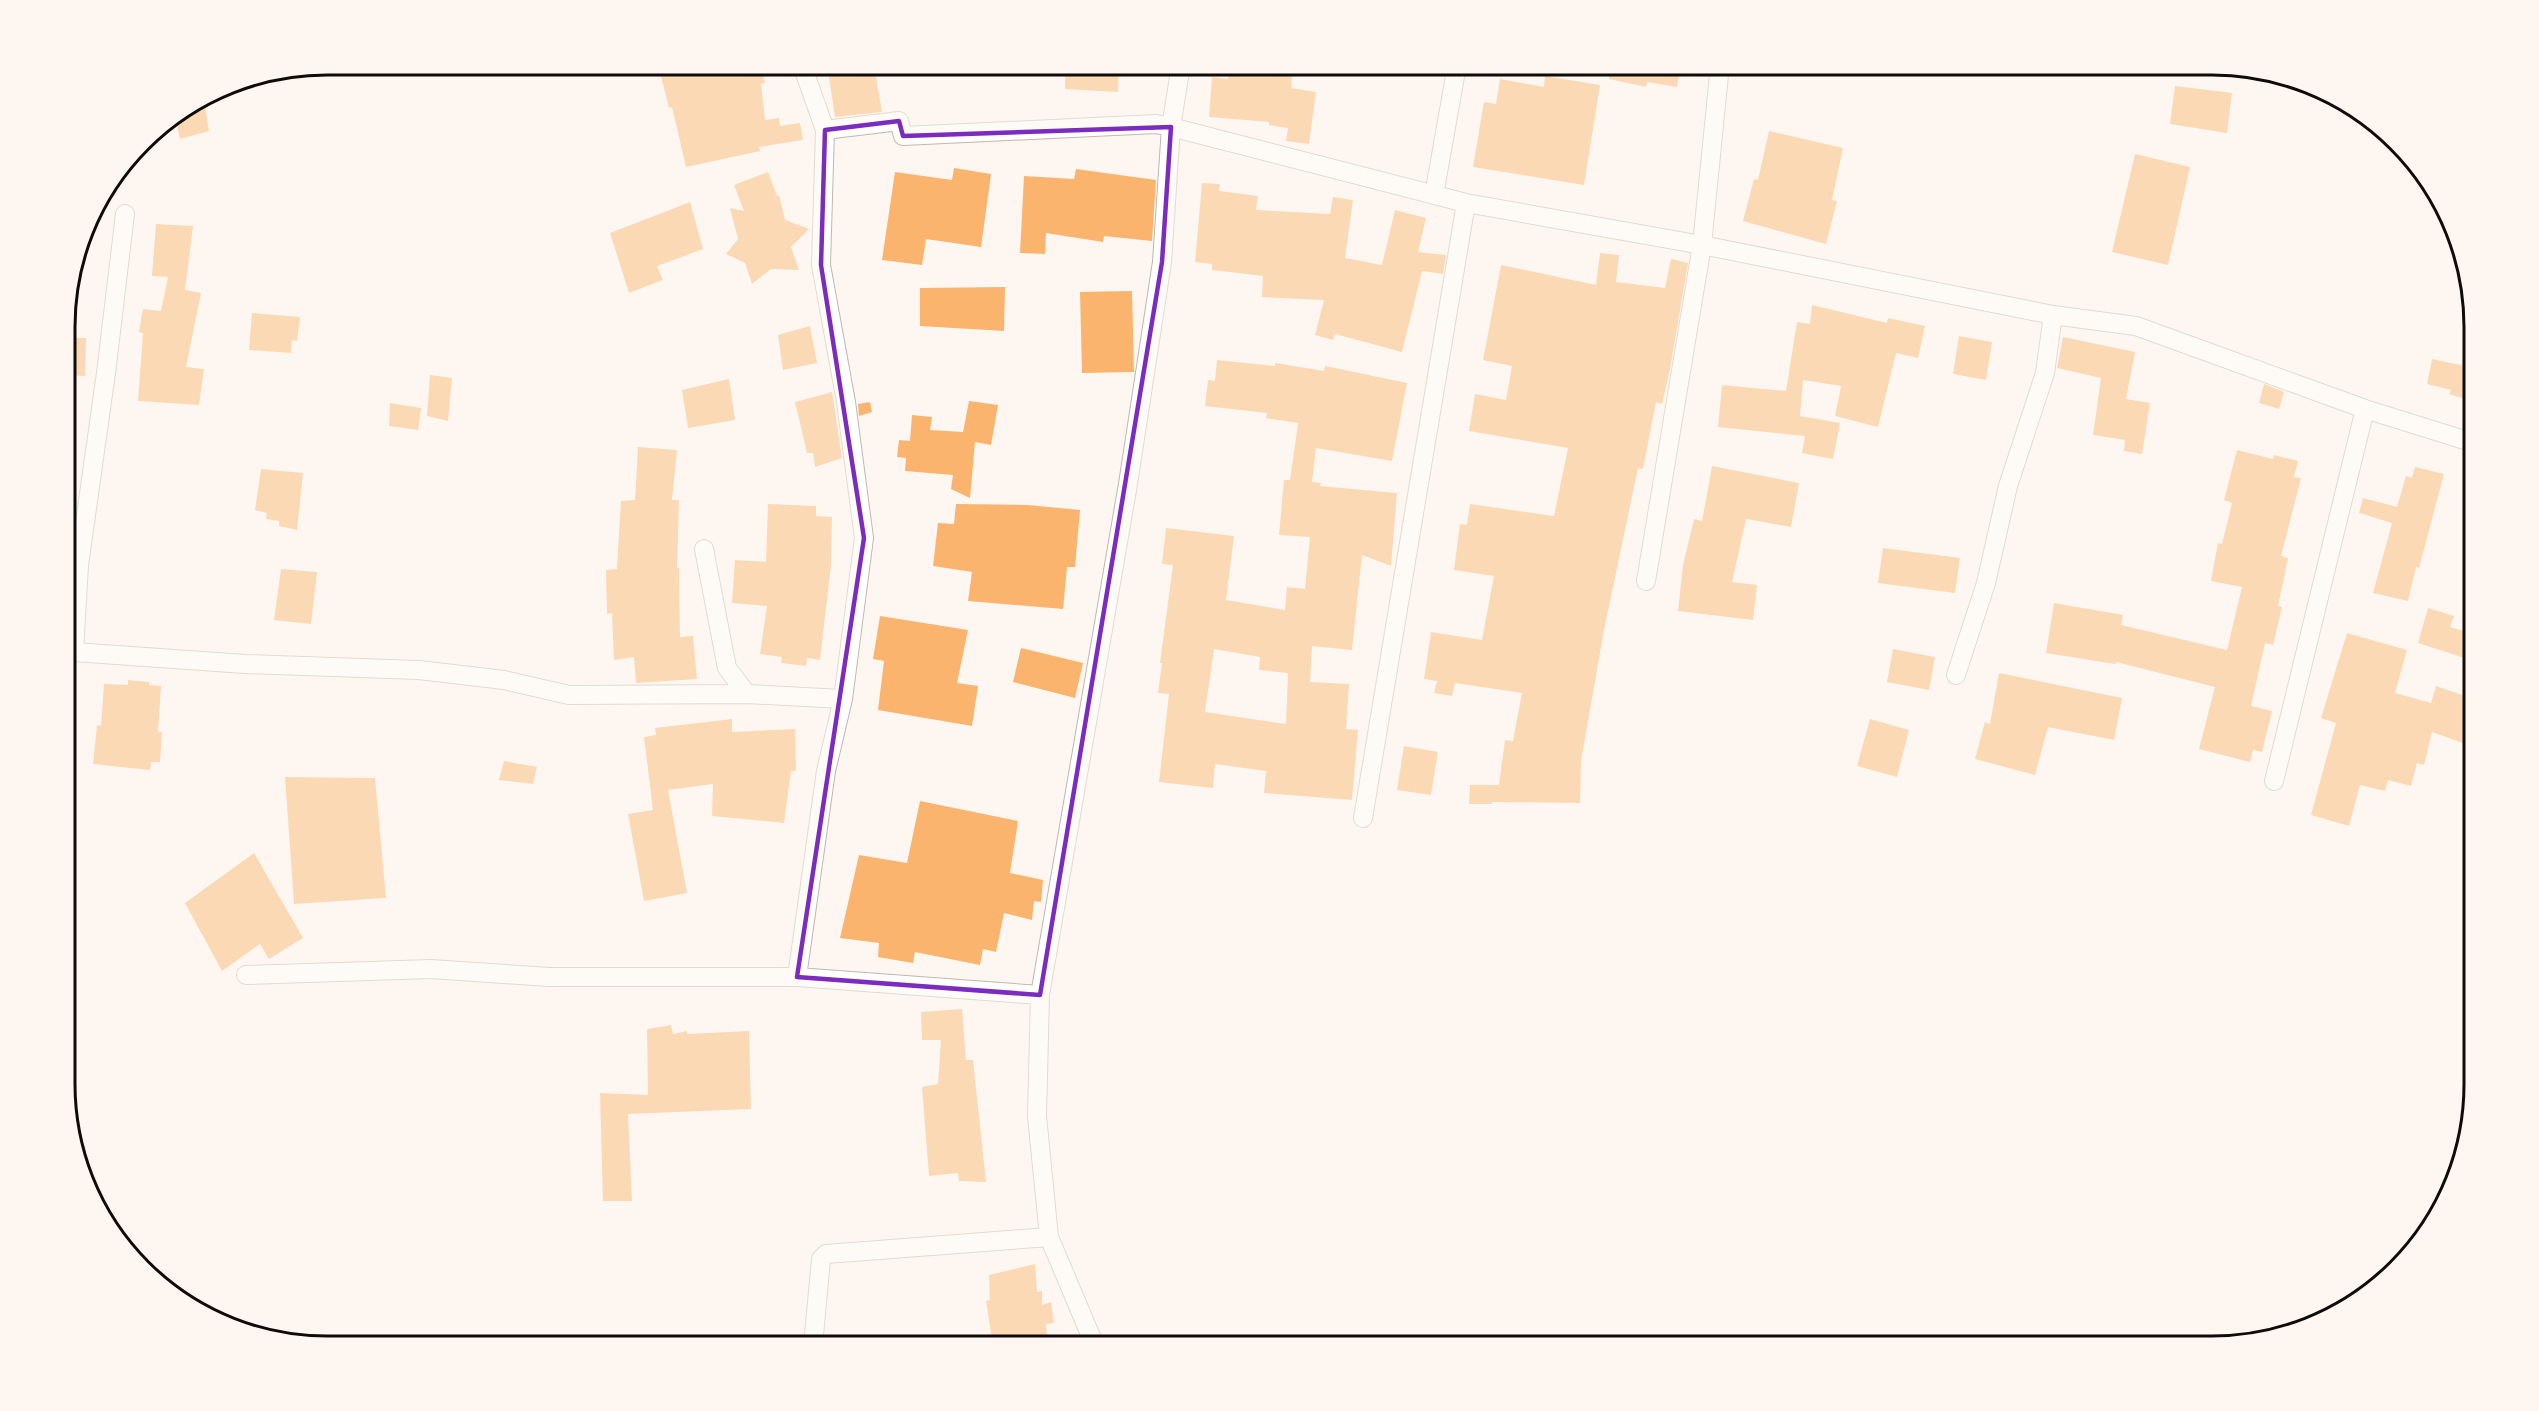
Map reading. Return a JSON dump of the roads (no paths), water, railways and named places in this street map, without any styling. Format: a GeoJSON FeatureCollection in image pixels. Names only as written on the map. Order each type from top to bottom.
{"type":"FeatureCollection","features":[{"type":"Feature","properties":{"kind":"street"},"geometry":{"type":"LineString","coordinates":[[797,977],[826,771],[843,699],[864,538],[846,402],[821,266],[825,130],[806,75]]}},
{"type":"Feature","properties":{"kind":"street"},"geometry":{"type":"LineString","coordinates":[[1091,1336],[1049,1237],[1036,1116],[1040,995],[1128,484],[1162,262],[1171,127],[1179,75]]}},
{"type":"Feature","properties":{"kind":"street"},"geometry":{"type":"LineString","coordinates":[[1434,195],[1455,75]]}},
{"type":"Feature","properties":{"kind":"street"},"geometry":{"type":"LineString","coordinates":[[1646,581],[1702,245],[1719,75]]}},
{"type":"Feature","properties":{"kind":"street"},"geometry":{"type":"LineString","coordinates":[[825,130],[898,121],[903,136],[1156,124],[1466,203],[1702,245],[2053,315],[2136,326],[2366,409],[2464,440]]}},
{"type":"Feature","properties":{"kind":"street"},"geometry":{"type":"LineString","coordinates":[[1363,818],[1466,203]]}},
{"type":"Feature","properties":{"kind":"street"},"geometry":{"type":"LineString","coordinates":[[75,608],[106,374],[124,214]]}},
{"type":"Feature","properties":{"kind":"street"},"geometry":{"type":"LineString","coordinates":[[1957,671],[2053,315]]}},
{"type":"Feature","properties":{"kind":"street"},"geometry":{"type":"LineString","coordinates":[[2274,780],[2366,409]]}},
{"type":"Feature","properties":{"kind":"street"},"geometry":{"type":"LineString","coordinates":[[704,549],[727,668],[747,694]]}},
{"type":"Feature","properties":{"kind":"street"},"geometry":{"type":"LineString","coordinates":[[75,651],[245,664],[419,670],[504,680],[569,695],[747,694],[843,699]]}},
{"type":"Feature","properties":{"kind":"street"},"geometry":{"type":"LineString","coordinates":[[246,975],[431,969],[549,977],[797,977],[1040,995]]}},
{"type":"Feature","properties":{"kind":"street"},"geometry":{"type":"LineString","coordinates":[[814,1336],[821,1259],[826,1254],[1049,1237]]}}]}
